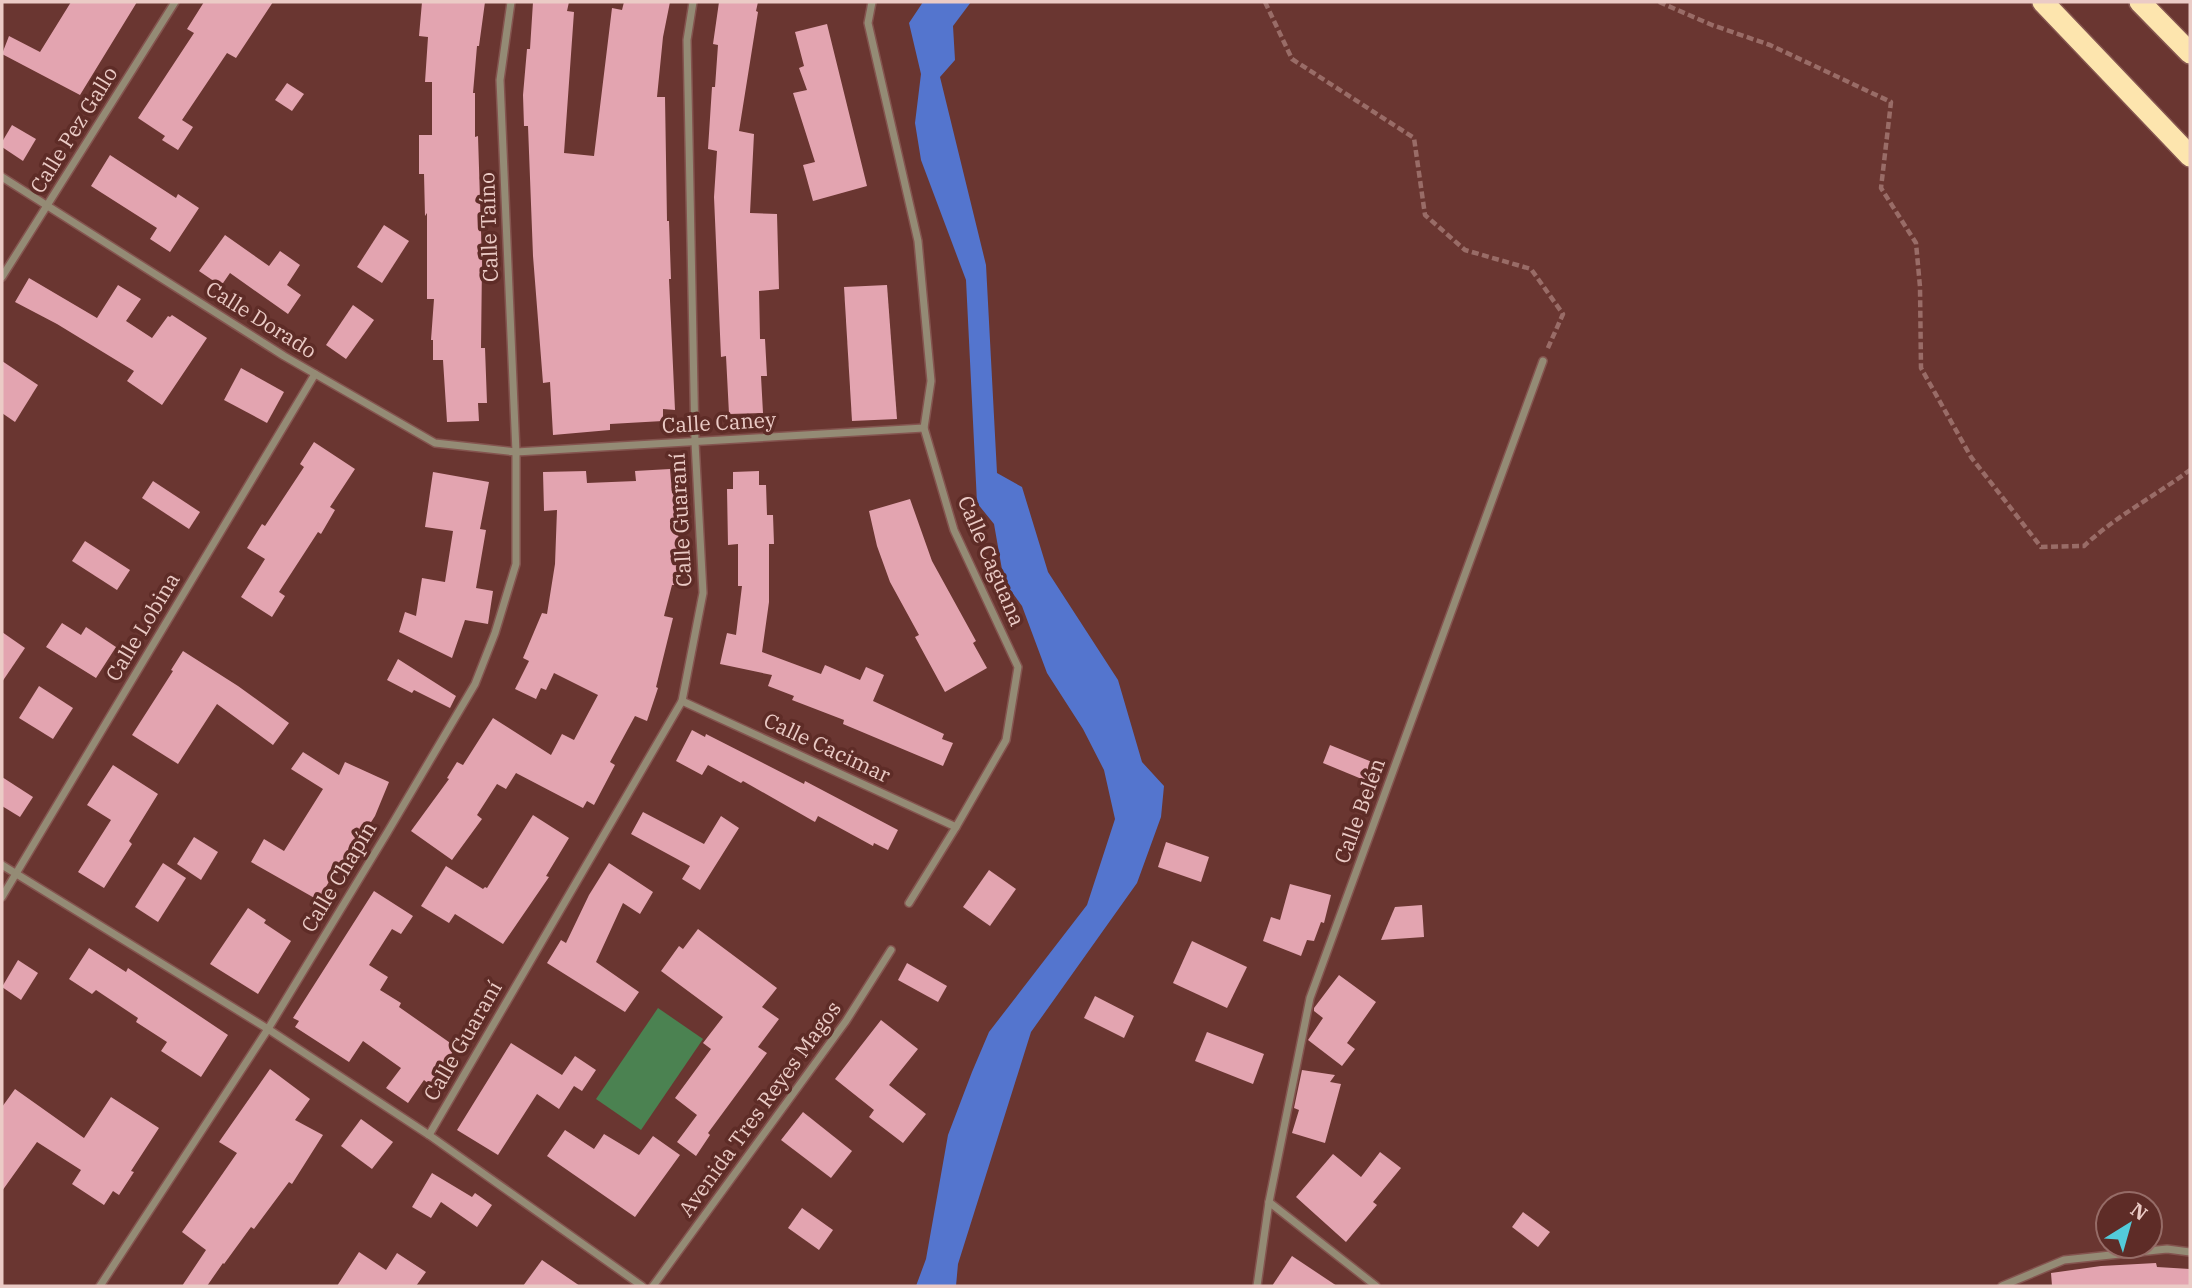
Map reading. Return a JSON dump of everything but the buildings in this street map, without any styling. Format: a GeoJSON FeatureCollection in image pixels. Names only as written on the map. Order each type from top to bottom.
{"type":"FeatureCollection","features":[{"type":"Feature","properties":{"kind":"highway"},"geometry":{"type":"LineString","coordinates":[[2043,2],[2190,156]]}},
{"type":"Feature","properties":{"kind":"highway"},"geometry":{"type":"LineString","coordinates":[[2140,2],[2190,53]]}},
{"type":"Feature","properties":{"kind":"street","name":"Calle Pez Gallo"},"geometry":{"type":"LineString","coordinates":[[2,277],[175,2]]}},
{"type":"Feature","properties":{"kind":"street","name":"Calle Taíno"},"geometry":{"type":"LineString","coordinates":[[511,2],[500,80],[516,452]]}},
{"type":"Feature","properties":{"kind":"street","name":"Calle Guaraní"},"geometry":{"type":"LineString","coordinates":[[429,1135],[682,701],[704,593],[695,442],[687,40],[693,2]]}},
{"type":"Feature","properties":{"kind":"street","name":"Calle Caguana"},"geometry":{"type":"LineString","coordinates":[[872,2],[868,23],[918,241],[931,381],[924,428],[954,530],[1018,667],[1006,740],[957,827],[909,903]]}},
{"type":"Feature","properties":{"kind":"street","name":"Calle Dorado"},"geometry":{"type":"LineString","coordinates":[[2,177],[315,374],[435,443],[516,452]]}},
{"type":"Feature","properties":{"kind":"street","name":"Calle Belén"},"geometry":{"type":"LineString","coordinates":[[1257,1286],[1269,1202],[1310,998],[1543,361]]}},
{"type":"Feature","properties":{"kind":"street","name":"Calle Lobina"},"geometry":{"type":"LineString","coordinates":[[2,897],[315,374]]}},
{"type":"Feature","properties":{"kind":"street","name":"Calle Caney"},"geometry":{"type":"LineString","coordinates":[[516,452],[924,428]]}},
{"type":"Feature","properties":{"kind":"street","name":"Calle Chapín"},"geometry":{"type":"LineString","coordinates":[[100,1286],[268,1029],[475,684],[495,633],[516,564],[516,452]]}},
{"type":"Feature","properties":{"kind":"street","name":"Calle Cacimar"},"geometry":{"type":"LineString","coordinates":[[682,701],[957,827]]}},
{"type":"Feature","properties":{"kind":"street"},"geometry":{"type":"LineString","coordinates":[[2,865],[268,1029],[429,1135],[642,1286]]}},
{"type":"Feature","properties":{"kind":"street","name":"Avenida Tres Reyes Magos"},"geometry":{"type":"LineString","coordinates":[[653,1286],[846,1021],[891,950]]}},
{"type":"Feature","properties":{"kind":"street"},"geometry":{"type":"LineString","coordinates":[[1269,1202],[1376,1286]]}},
{"type":"Feature","properties":{"kind":"street"},"geometry":{"type":"LineString","coordinates":[[2002,1286],[2064,1260],[2166,1249],[2190,1252]]}},
{"type":"Feature","properties":{"kind":"path"},"geometry":{"type":"LineString","coordinates":[[1265,2],[1292,59],[1414,138],[1425,215],[1465,250],[1531,269],[1563,314],[1543,361]]}},
{"type":"Feature","properties":{"kind":"path"},"geometry":{"type":"LineString","coordinates":[[1659,2],[1770,46],[1891,102],[1881,188],[1916,243],[1920,287],[1921,368],[1971,457],[2041,547],[2084,546],[2106,525],[2171,485],[2190,470]]}},
{"type":"Feature","properties":{"kind":"green space"},"geometry":{"type":"Polygon","coordinates":[[[658,1008],[703,1039],[641,1130],[596,1099],[658,1008]]]}},
{"type":"Feature","properties":{"kind":"water"},"geometry":{"type":"Polygon","coordinates":[[[923,2],[971,2],[953,26],[955,60],[940,77],[986,265],[997,473],[1022,487],[1048,572],[1118,680],[1142,762],[1164,786],[1161,817],[1137,883],[1031,1032],[958,1264],[956,1286],[916,1286],[926,1259],[948,1135],[989,1032],[1087,905],[1115,819],[1104,770],[1083,729],[1047,673],[1022,606],[1004,581],[994,524],[977,503],[966,280],[921,160],[915,123],[921,74],[909,23],[923,2]]]}}]}
